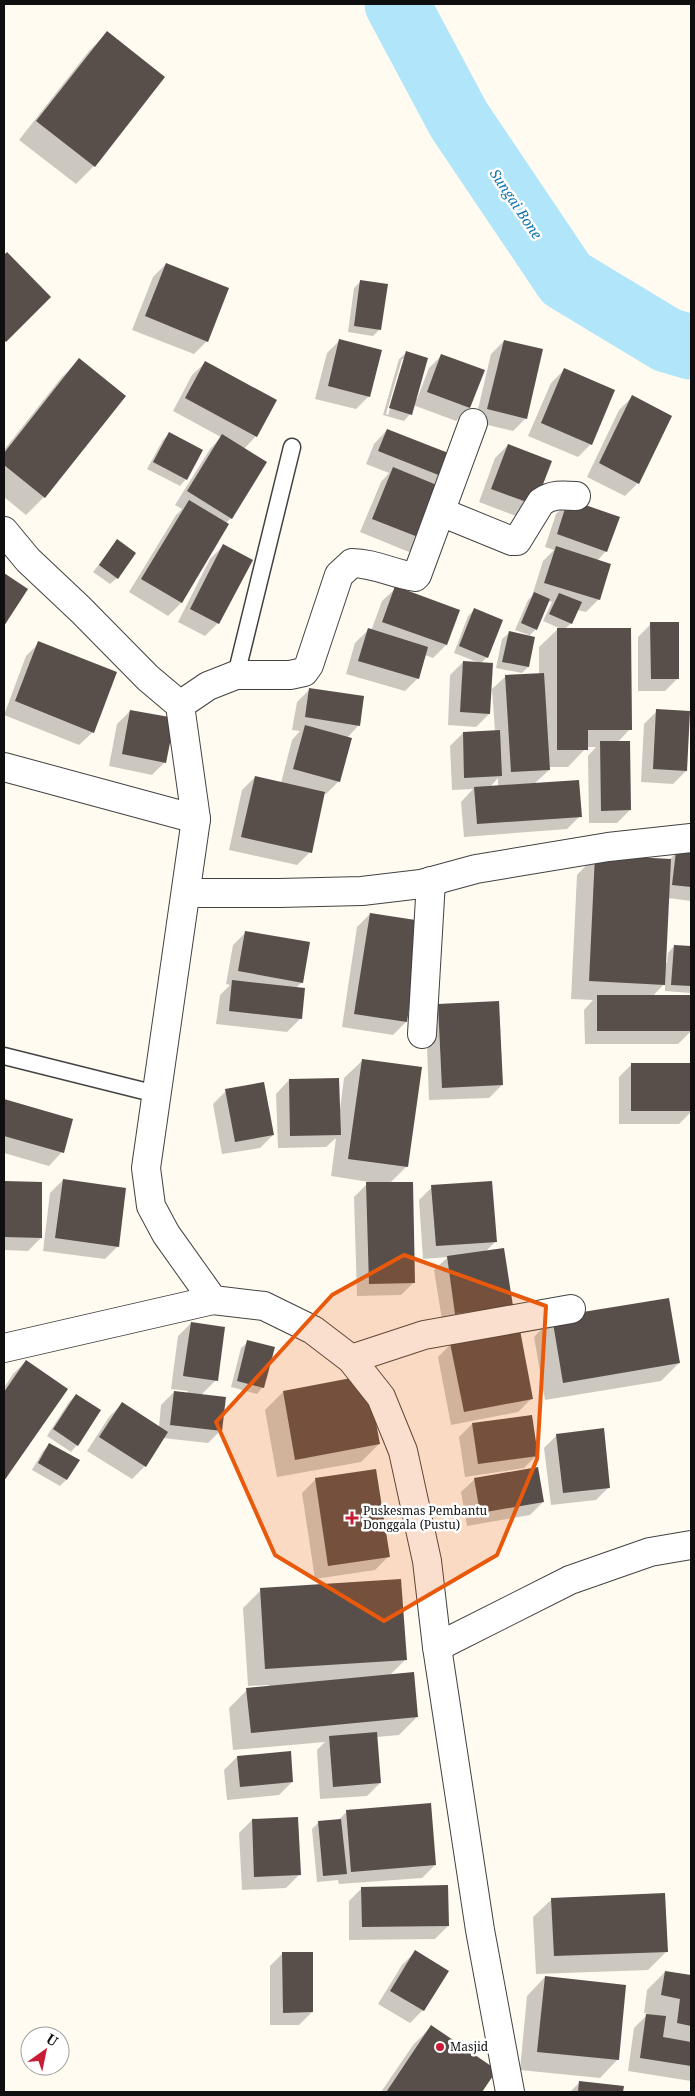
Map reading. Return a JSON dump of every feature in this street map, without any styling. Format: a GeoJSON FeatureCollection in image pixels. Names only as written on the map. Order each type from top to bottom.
{"type":"FeatureCollection","features":[{"type":"Feature","properties":{"kind":"street"},"geometry":{"type":"LineString","coordinates":[[180,705],[208,686],[236,675],[290,675],[304,672],[309,665],[337,580],[352,563],[364,563],[406,576],[416,577],[422,566],[473,423]]}},
{"type":"Feature","properties":{"kind":"street"},"geometry":{"type":"LineString","coordinates":[[441,512],[517,542],[541,502],[546,498],[558,495],[576,496]]}},
{"type":"Feature","properties":{"kind":"street"},"geometry":{"type":"LineString","coordinates":[[4,531],[28,560],[81,610],[148,678],[180,705],[196,819],[187,893],[146,1168],[151,1206],[166,1234],[213,1300]]}},
{"type":"Feature","properties":{"kind":"street"},"geometry":{"type":"LineString","coordinates":[[4,767],[196,819]]}},
{"type":"Feature","properties":{"kind":"street"},"geometry":{"type":"LineString","coordinates":[[187,893],[279,894],[362,891],[431,881],[476,869],[608,847],[691,838]]}},
{"type":"Feature","properties":{"kind":"street"},"geometry":{"type":"LineString","coordinates":[[422,1034],[431,881]]}},
{"type":"Feature","properties":{"kind":"street"},"geometry":{"type":"LineString","coordinates":[[4,1348],[213,1300],[264,1306],[313,1330],[351,1359],[381,1397],[404,1451],[427,1560],[437,1647],[480,1930],[510,2092]]}},
{"type":"Feature","properties":{"kind":"street"},"geometry":{"type":"LineString","coordinates":[[351,1359],[424,1335],[571,1309]]}},
{"type":"Feature","properties":{"kind":"street"},"geometry":{"type":"LineString","coordinates":[[437,1647],[570,1580],[650,1552],[691,1544]]}},
{"type":"Feature","properties":{"kind":"lane"},"geometry":{"type":"LineString","coordinates":[[236,675],[292,447]]}},
{"type":"Feature","properties":{"kind":"lane"},"geometry":{"type":"LineString","coordinates":[[4,1056],[156,1094]]}},
{"type":"Feature","properties":{"kind":"highlighted area"},"geometry":{"type":"Polygon","coordinates":[[[404,1255],[546,1306],[537,1459],[497,1555],[384,1621],[275,1555],[216,1422],[332,1295],[404,1255]]]}},
{"type":"Feature","properties":{"kind":"building"},"geometry":{"type":"Polygon","coordinates":[[[107,31],[165,77],[95,167],[36,121],[107,31]]]}},
{"type":"Feature","properties":{"kind":"building"},"geometry":{"type":"Polygon","coordinates":[[[7,252],[51,297],[6,342],[4,340],[4,255],[7,252]]]}},
{"type":"Feature","properties":{"kind":"building"},"geometry":{"type":"Polygon","coordinates":[[[166,263],[229,288],[208,342],[145,316],[166,263]]]}},
{"type":"Feature","properties":{"kind":"building"},"geometry":{"type":"Polygon","coordinates":[[[360,280],[388,284],[381,330],[354,326],[360,280]]]}},
{"type":"Feature","properties":{"kind":"building"},"geometry":{"type":"Polygon","coordinates":[[[339,339],[382,350],[370,397],[328,386],[339,339]]]}},
{"type":"Feature","properties":{"kind":"building"},"geometry":{"type":"Polygon","coordinates":[[[504,340],[543,349],[527,419],[487,409],[504,340]]]}},
{"type":"Feature","properties":{"kind":"building"},"geometry":{"type":"Polygon","coordinates":[[[406,351],[428,358],[412,415],[389,408],[406,351]]]}},
{"type":"Feature","properties":{"kind":"building"},"geometry":{"type":"Polygon","coordinates":[[[441,354],[485,370],[470,408],[427,392],[441,354]]]}},
{"type":"Feature","properties":{"kind":"building"},"geometry":{"type":"Polygon","coordinates":[[[79,358],[126,396],[45,498],[4,465],[4,453],[79,358]]]}},
{"type":"Feature","properties":{"kind":"building"},"geometry":{"type":"Polygon","coordinates":[[[205,361],[277,400],[257,437],[185,398],[205,361]]]}},
{"type":"Feature","properties":{"kind":"building"},"geometry":{"type":"Polygon","coordinates":[[[564,368],[615,390],[592,445],[541,423],[564,368]]]}},
{"type":"Feature","properties":{"kind":"building"},"geometry":{"type":"Polygon","coordinates":[[[632,395],[672,416],[639,484],[599,463],[632,395]]]}},
{"type":"Feature","properties":{"kind":"building"},"geometry":{"type":"Polygon","coordinates":[[[387,429],[456,456],[446,478],[378,451],[387,429]]]}},
{"type":"Feature","properties":{"kind":"building"},"geometry":{"type":"Polygon","coordinates":[[[169,432],[203,450],[187,480],[153,462],[169,432]]]}},
{"type":"Feature","properties":{"kind":"building"},"geometry":{"type":"Polygon","coordinates":[[[222,434],[267,462],[232,519],[187,491],[222,434]]]}},
{"type":"Feature","properties":{"kind":"building"},"geometry":{"type":"Polygon","coordinates":[[[508,444],[552,461],[535,505],[491,489],[508,444]]]}},
{"type":"Feature","properties":{"kind":"building"},"geometry":{"type":"Polygon","coordinates":[[[393,467],[444,488],[423,539],[372,519],[393,467]]]}},
{"type":"Feature","properties":{"kind":"building"},"geometry":{"type":"Polygon","coordinates":[[[568,499],[620,517],[607,552],[557,534],[568,499]]]}},
{"type":"Feature","properties":{"kind":"building"},"geometry":{"type":"Polygon","coordinates":[[[189,500],[229,524],[182,603],[141,579],[189,500]]]}},
{"type":"Feature","properties":{"kind":"building"},"geometry":{"type":"Polygon","coordinates":[[[117,539],[136,553],[118,579],[99,565],[117,539]]]}},
{"type":"Feature","properties":{"kind":"building"},"geometry":{"type":"Polygon","coordinates":[[[223,544],[253,560],[219,624],[190,609],[223,544]]]}},
{"type":"Feature","properties":{"kind":"building"},"geometry":{"type":"Polygon","coordinates":[[[556,546],[611,564],[600,600],[544,583],[556,546]]]}},
{"type":"Feature","properties":{"kind":"building"},"geometry":{"type":"Polygon","coordinates":[[[4,573],[28,589],[4,626],[4,573]]]}},
{"type":"Feature","properties":{"kind":"building"},"geometry":{"type":"Polygon","coordinates":[[[395,586],[460,610],[447,645],[382,622],[395,586]]]}},
{"type":"Feature","properties":{"kind":"building"},"geometry":{"type":"Polygon","coordinates":[[[534,592],[550,599],[537,630],[521,623],[534,592]]]}},
{"type":"Feature","properties":{"kind":"building"},"geometry":{"type":"Polygon","coordinates":[[[559,593],[582,602],[572,624],[549,614],[559,593]]]}},
{"type":"Feature","properties":{"kind":"building"},"geometry":{"type":"Polygon","coordinates":[[[474,608],[503,620],[488,658],[459,646],[474,608]]]}},
{"type":"Feature","properties":{"kind":"building"},"geometry":{"type":"Polygon","coordinates":[[[650,622],[679,622],[679,679],[651,679],[650,622]]]}},
{"type":"Feature","properties":{"kind":"building"},"geometry":{"type":"Polygon","coordinates":[[[368,628],[428,647],[419,679],[358,661],[368,628]]]}},
{"type":"Feature","properties":{"kind":"building"},"geometry":{"type":"Polygon","coordinates":[[[557,628],[631,628],[632,730],[588,730],[588,750],[557,750],[557,628]]]}},
{"type":"Feature","properties":{"kind":"building"},"geometry":{"type":"Polygon","coordinates":[[[509,631],[535,637],[529,667],[502,662],[509,631]]]}},
{"type":"Feature","properties":{"kind":"building"},"geometry":{"type":"Polygon","coordinates":[[[38,641],[117,672],[94,733],[15,701],[38,641]]]}},
{"type":"Feature","properties":{"kind":"building"},"geometry":{"type":"Polygon","coordinates":[[[463,661],[493,663],[490,714],[460,712],[463,661]]]}},
{"type":"Feature","properties":{"kind":"building"},"geometry":{"type":"Polygon","coordinates":[[[544,673],[550,770],[511,772],[505,675],[544,673]]]}},
{"type":"Feature","properties":{"kind":"building"},"geometry":{"type":"Polygon","coordinates":[[[309,688],[364,696],[360,726],[305,717],[309,688]]]}},
{"type":"Feature","properties":{"kind":"building"},"geometry":{"type":"Polygon","coordinates":[[[656,709],[690,711],[687,771],[653,769],[656,709]]]}},
{"type":"Feature","properties":{"kind":"building"},"geometry":{"type":"Polygon","coordinates":[[[130,710],[175,718],[166,763],[122,754],[130,710]]]}},
{"type":"Feature","properties":{"kind":"building"},"geometry":{"type":"Polygon","coordinates":[[[305,725],[352,738],[340,782],[293,769],[305,725]]]}},
{"type":"Feature","properties":{"kind":"building"},"geometry":{"type":"Polygon","coordinates":[[[500,730],[502,776],[464,778],[463,732],[500,730]]]}},
{"type":"Feature","properties":{"kind":"building"},"geometry":{"type":"Polygon","coordinates":[[[600,741],[630,741],[631,810],[601,811],[600,741]]]}},
{"type":"Feature","properties":{"kind":"building"},"geometry":{"type":"Polygon","coordinates":[[[255,776],[325,792],[312,853],[241,837],[255,776]]]}},
{"type":"Feature","properties":{"kind":"building"},"geometry":{"type":"Polygon","coordinates":[[[579,780],[582,817],[477,824],[474,787],[579,780]]]}},
{"type":"Feature","properties":{"kind":"building"},"geometry":{"type":"Polygon","coordinates":[[[676,851],[691,853],[691,887],[672,885],[676,851]]]}},
{"type":"Feature","properties":{"kind":"building"},"geometry":{"type":"Polygon","coordinates":[[[595,855],[671,859],[665,985],[589,981],[595,855]]]}},
{"type":"Feature","properties":{"kind":"building"},"geometry":{"type":"Polygon","coordinates":[[[370,913],[422,921],[407,1022],[354,1014],[370,913]]]}},
{"type":"Feature","properties":{"kind":"building"},"geometry":{"type":"Polygon","coordinates":[[[245,931],[310,942],[303,983],[238,971],[245,931]]]}},
{"type":"Feature","properties":{"kind":"building"},"geometry":{"type":"Polygon","coordinates":[[[674,945],[691,946],[691,986],[671,985],[674,945]]]}},
{"type":"Feature","properties":{"kind":"building"},"geometry":{"type":"Polygon","coordinates":[[[232,980],[305,988],[302,1019],[229,1011],[232,980]]]}},
{"type":"Feature","properties":{"kind":"building"},"geometry":{"type":"Polygon","coordinates":[[[597,995],[691,995],[691,1031],[597,1031],[597,995]]]}},
{"type":"Feature","properties":{"kind":"building"},"geometry":{"type":"Polygon","coordinates":[[[499,1001],[503,1085],[442,1088],[438,1004],[499,1001]]]}},
{"type":"Feature","properties":{"kind":"building"},"geometry":{"type":"Polygon","coordinates":[[[362,1059],[422,1067],[408,1167],[348,1159],[362,1059]]]}},
{"type":"Feature","properties":{"kind":"building"},"geometry":{"type":"Polygon","coordinates":[[[631,1063],[691,1063],[691,1111],[631,1111],[631,1063]]]}},
{"type":"Feature","properties":{"kind":"building"},"geometry":{"type":"Polygon","coordinates":[[[339,1078],[341,1135],[290,1136],[289,1079],[339,1078]]]}},
{"type":"Feature","properties":{"kind":"building"},"geometry":{"type":"Polygon","coordinates":[[[264,1082],[274,1135],[235,1142],[225,1089],[264,1082]]]}},
{"type":"Feature","properties":{"kind":"building"},"geometry":{"type":"Polygon","coordinates":[[[4,1099],[73,1119],[64,1153],[4,1136],[4,1099]]]}},
{"type":"Feature","properties":{"kind":"building"},"geometry":{"type":"Polygon","coordinates":[[[63,1179],[126,1188],[119,1247],[55,1238],[63,1179]]]}},
{"type":"Feature","properties":{"kind":"building"},"geometry":{"type":"Polygon","coordinates":[[[4,1181],[42,1182],[42,1238],[4,1237],[4,1181]]]}},
{"type":"Feature","properties":{"kind":"building"},"geometry":{"type":"Polygon","coordinates":[[[492,1181],[497,1242],[436,1246],[431,1185],[492,1181]]]}},
{"type":"Feature","properties":{"kind":"building"},"geometry":{"type":"Polygon","coordinates":[[[366,1182],[413,1182],[415,1283],[369,1284],[366,1182]]]}},
{"type":"Feature","properties":{"kind":"building"},"geometry":{"type":"Polygon","coordinates":[[[504,1248],[513,1306],[455,1314],[447,1256],[504,1248]]]}},
{"type":"Feature","properties":{"kind":"building"},"geometry":{"type":"Polygon","coordinates":[[[669,1298],[680,1363],[563,1383],[552,1317],[669,1298]]]}},
{"type":"Feature","properties":{"kind":"building"},"geometry":{"type":"Polygon","coordinates":[[[191,1322],[225,1327],[218,1381],[183,1376],[191,1322]]]}},
{"type":"Feature","properties":{"kind":"building"},"geometry":{"type":"Polygon","coordinates":[[[520,1330],[533,1399],[464,1412],[450,1343],[520,1330]]]}},
{"type":"Feature","properties":{"kind":"building"},"geometry":{"type":"Polygon","coordinates":[[[247,1340],[275,1347],[264,1388],[237,1381],[247,1340]]]}},
{"type":"Feature","properties":{"kind":"building"},"geometry":{"type":"Polygon","coordinates":[[[26,1360],[68,1389],[4,1481],[4,1392],[26,1360]]]}},
{"type":"Feature","properties":{"kind":"building"},"geometry":{"type":"Polygon","coordinates":[[[367,1375],[380,1444],[295,1460],[283,1391],[367,1375]]]}},
{"type":"Feature","properties":{"kind":"building"},"geometry":{"type":"Polygon","coordinates":[[[174,1391],[226,1397],[222,1431],[170,1425],[174,1391]]]}},
{"type":"Feature","properties":{"kind":"building"},"geometry":{"type":"Polygon","coordinates":[[[76,1394],[101,1410],[78,1446],[53,1429],[76,1394]]]}},
{"type":"Feature","properties":{"kind":"building"},"geometry":{"type":"Polygon","coordinates":[[[122,1402],[168,1432],[146,1467],[99,1437],[122,1402]]]}},
{"type":"Feature","properties":{"kind":"building"},"geometry":{"type":"Polygon","coordinates":[[[532,1415],[538,1456],[478,1464],[472,1423],[532,1415]]]}},
{"type":"Feature","properties":{"kind":"building"},"geometry":{"type":"Polygon","coordinates":[[[604,1428],[610,1488],[563,1493],[556,1434],[604,1428]]]}},
{"type":"Feature","properties":{"kind":"building"},"geometry":{"type":"Polygon","coordinates":[[[49,1443],[80,1460],[67,1480],[38,1463],[49,1443]]]}},
{"type":"Feature","properties":{"kind":"building"},"geometry":{"type":"Polygon","coordinates":[[[538,1467],[544,1502],[480,1513],[474,1478],[538,1467]]]}},
{"type":"Feature","properties":{"kind":"building","name":"Puskesmas Pembantu Donggala (Pustu)"},"geometry":{"type":"Polygon","coordinates":[[[376,1469],[390,1557],[328,1566],[315,1478],[376,1469]]]}},
{"type":"Feature","properties":{"kind":"building"},"geometry":{"type":"Polygon","coordinates":[[[401,1579],[407,1660],[265,1669],[260,1588],[401,1579]]]}},
{"type":"Feature","properties":{"kind":"building"},"geometry":{"type":"Polygon","coordinates":[[[414,1672],[418,1717],[251,1733],[246,1688],[414,1672]]]}},
{"type":"Feature","properties":{"kind":"building"},"geometry":{"type":"Polygon","coordinates":[[[377,1732],[381,1783],[333,1787],[329,1736],[377,1732]]]}},
{"type":"Feature","properties":{"kind":"building"},"geometry":{"type":"Polygon","coordinates":[[[291,1751],[293,1782],[240,1787],[237,1756],[291,1751]]]}},
{"type":"Feature","properties":{"kind":"building"},"geometry":{"type":"Polygon","coordinates":[[[431,1803],[436,1865],[351,1872],[346,1810],[431,1803]]]}},
{"type":"Feature","properties":{"kind":"building"},"geometry":{"type":"Polygon","coordinates":[[[298,1817],[301,1875],[254,1877],[252,1819],[298,1817]]]}},
{"type":"Feature","properties":{"kind":"building"},"geometry":{"type":"Polygon","coordinates":[[[341,1819],[347,1874],[323,1876],[318,1821],[341,1819]]]}},
{"type":"Feature","properties":{"kind":"building"},"geometry":{"type":"Polygon","coordinates":[[[448,1885],[449,1926],[362,1927],[361,1887],[448,1885]]]}},
{"type":"Feature","properties":{"kind":"building"},"geometry":{"type":"Polygon","coordinates":[[[665,1893],[668,1952],[554,1956],[551,1898],[665,1893]]]}},
{"type":"Feature","properties":{"kind":"building"},"geometry":{"type":"Polygon","coordinates":[[[415,1950],[449,1971],[424,2011],[390,1991],[415,1950]]]}},
{"type":"Feature","properties":{"kind":"building"},"geometry":{"type":"Polygon","coordinates":[[[282,1952],[313,1952],[313,2012],[283,2013],[282,1952]]]}},
{"type":"Feature","properties":{"kind":"building"},"geometry":{"type":"Polygon","coordinates":[[[665,1971],[691,1975],[691,2026],[677,2023],[680,1999],[661,1995],[665,1971]]]}},
{"type":"Feature","properties":{"kind":"building"},"geometry":{"type":"Polygon","coordinates":[[[545,1976],[626,1985],[619,2060],[537,2052],[545,1976]]]}},
{"type":"Feature","properties":{"kind":"building"},"geometry":{"type":"Polygon","coordinates":[[[646,2014],[666,2016],[663,2037],[691,2042],[691,2066],[640,2058],[646,2014]]]}},
{"type":"Feature","properties":{"kind":"building","name":"Masjid"},"geometry":{"type":"Polygon","coordinates":[[[431,2025],[497,2070],[482,2092],[387,2091],[431,2025]]]}},
{"type":"Feature","properties":{"kind":"building"},"geometry":{"type":"Polygon","coordinates":[[[579,2081],[624,2086],[623,2092],[578,2092],[579,2081]]]}},
{"type":"Feature","properties":{"kind":"waterway","name":"Sungai Bone"},"geometry":{"type":"LineString","coordinates":[[397,4],[459,120],[566,279],[667,340],[691,347]]}},
{"type":"Feature","properties":{"kind":"place","name":"Puskesmas Pembantu Donggala (Pustu)"},"geometry":{"type":"Point","coordinates":[352,1518]}},
{"type":"Feature","properties":{"kind":"place","name":"Masjid"},"geometry":{"type":"Point","coordinates":[440,2047]}}]}
